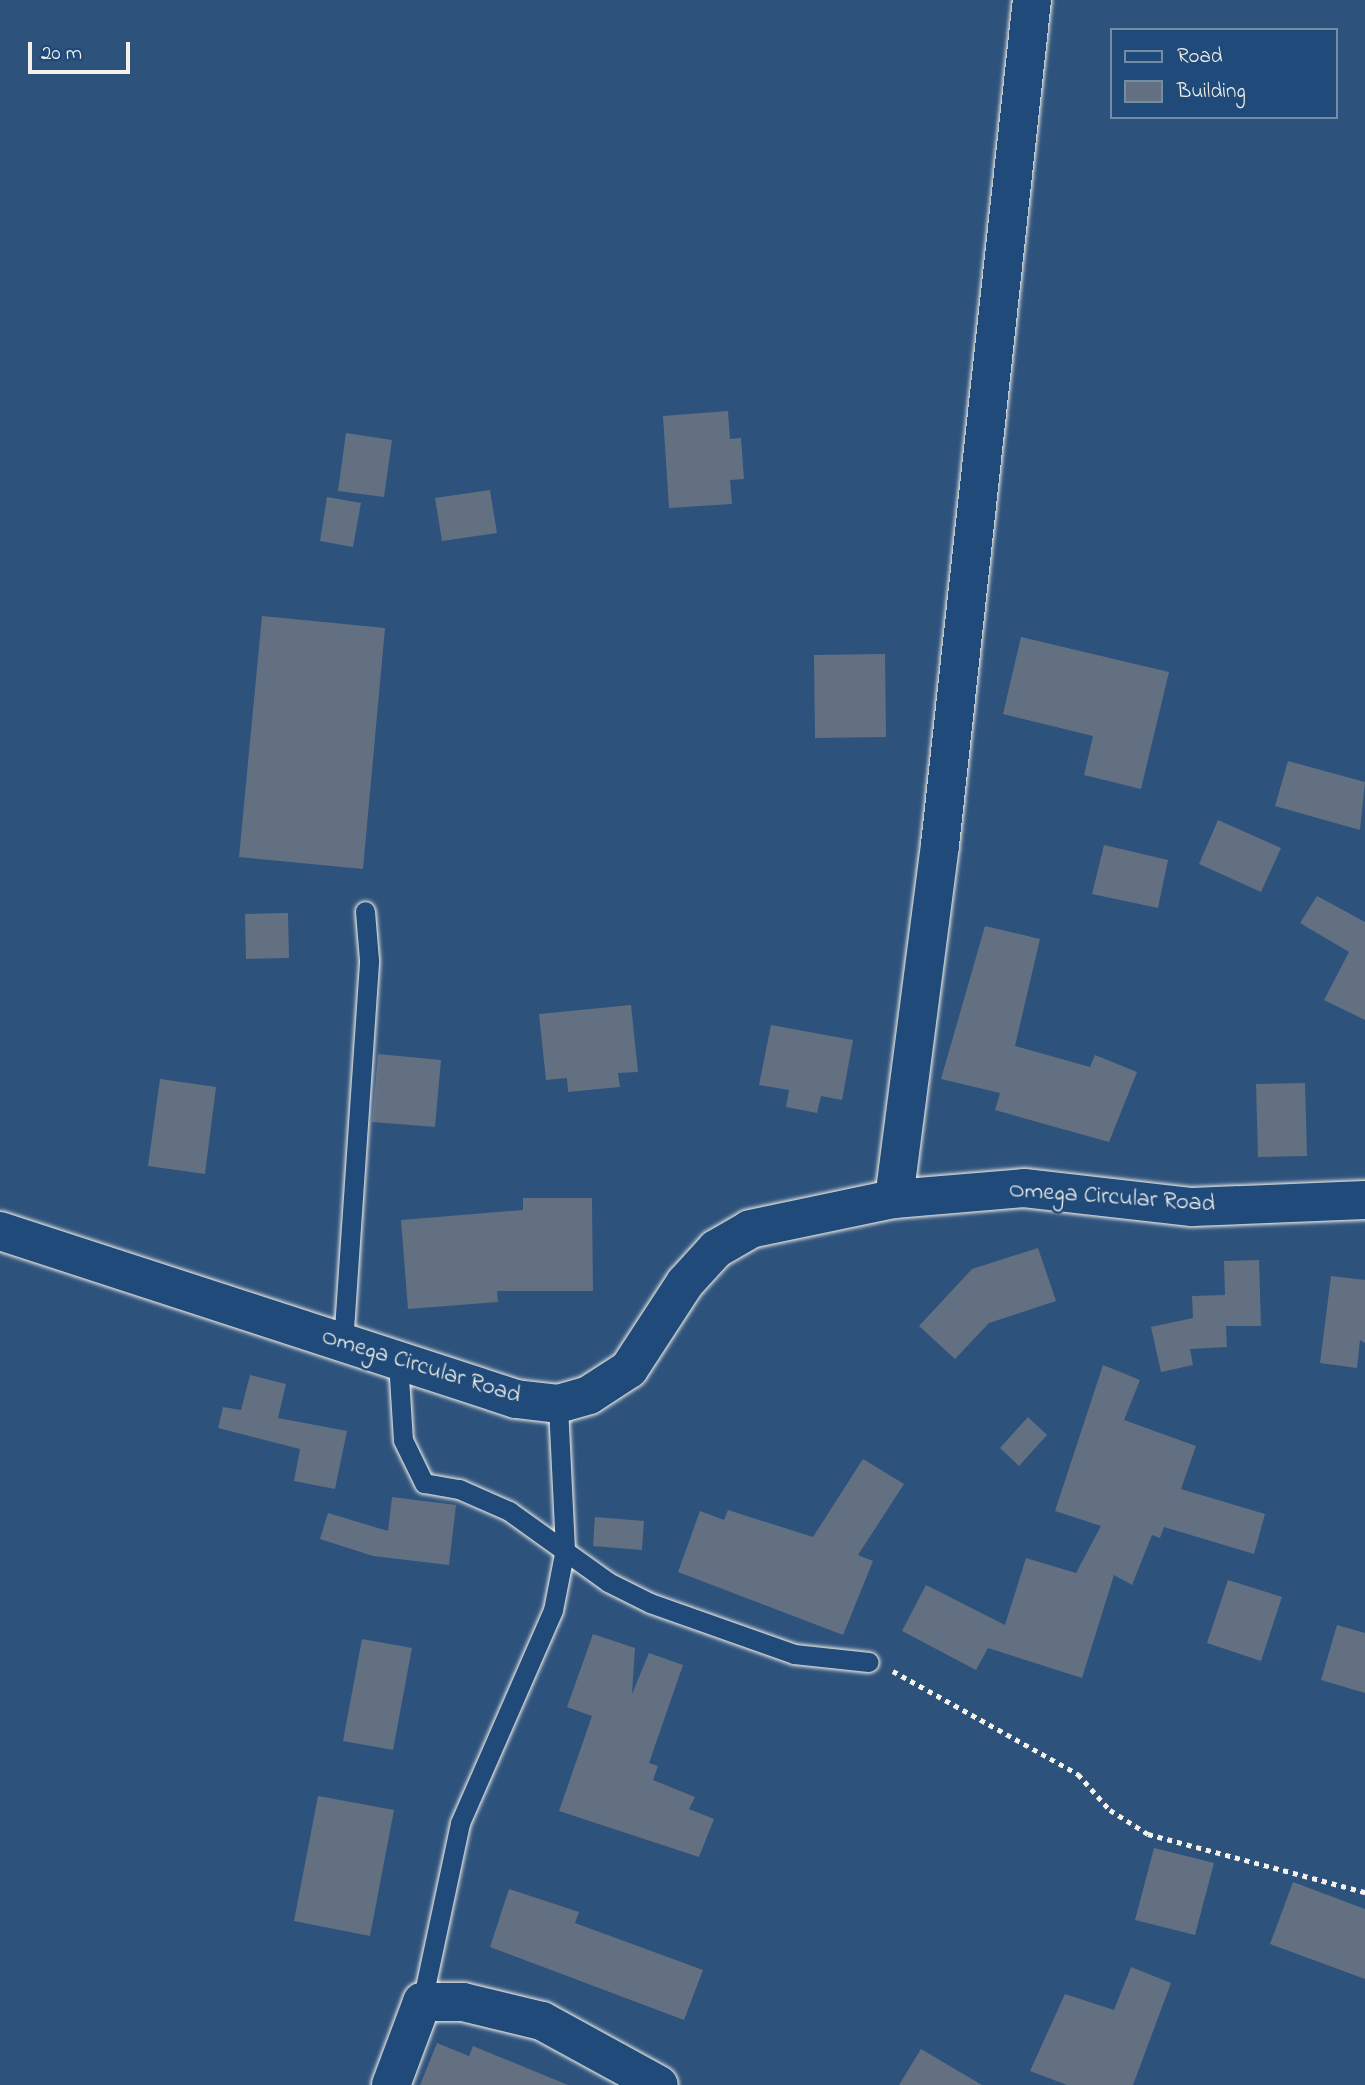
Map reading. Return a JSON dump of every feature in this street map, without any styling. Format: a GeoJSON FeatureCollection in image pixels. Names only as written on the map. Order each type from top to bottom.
{"type":"FeatureCollection","features":[{"type":"Feature","properties":{"kind":"street"},"geometry":{"type":"LineString","coordinates":[[894,1199],[940,845],[1032,0]]}},
{"type":"Feature","properties":{"kind":"street","name":"Omega Circular Road"},"geometry":{"type":"LineString","coordinates":[[0,1231],[516,1399],[558,1404],[589,1395],[629,1369],[685,1283],[716,1249],[750,1229],[894,1199],[1024,1188],[1192,1207],[1365,1200]]}},
{"type":"Feature","properties":{"kind":"street"},"geometry":{"type":"LineString","coordinates":[[391,2085],[422,2002],[463,2002],[542,2021],[659,2085]]}},
{"type":"Feature","properties":{"kind":"lane"},"geometry":{"type":"LineString","coordinates":[[344,1344],[369,960],[365,911]]}},
{"type":"Feature","properties":{"kind":"lane"},"geometry":{"type":"LineString","coordinates":[[398,1361],[403,1440],[424,1483],[459,1489],[509,1511],[650,1603],[794,1654],[869,1662]]}},
{"type":"Feature","properties":{"kind":"lane"},"geometry":{"type":"LineString","coordinates":[[422,2002],[460,1823],[553,1609],[565,1549],[558,1404]]}},
{"type":"Feature","properties":{"kind":"path"},"geometry":{"type":"LineString","coordinates":[[869,1662],[914,1678],[1078,1774],[1110,1810],[1148,1834],[1365,1892]]}},
{"type":"Feature","properties":{"kind":"building"},"geometry":{"type":"Polygon","coordinates":[[[728,411],[730,439],[741,438],[744,479],[730,480],[732,504],[669,508],[663,416],[728,411]]]}},
{"type":"Feature","properties":{"kind":"building"},"geometry":{"type":"Polygon","coordinates":[[[346,433],[392,440],[384,497],[338,491],[346,433]]]}},
{"type":"Feature","properties":{"kind":"building"},"geometry":{"type":"Polygon","coordinates":[[[490,490],[497,533],[442,541],[435,498],[490,490]]]}},
{"type":"Feature","properties":{"kind":"building"},"geometry":{"type":"Polygon","coordinates":[[[327,497],[361,503],[353,547],[320,541],[327,497]]]}},
{"type":"Feature","properties":{"kind":"building"},"geometry":{"type":"Polygon","coordinates":[[[262,616],[385,628],[363,869],[239,857],[262,616]]]}},
{"type":"Feature","properties":{"kind":"building"},"geometry":{"type":"Polygon","coordinates":[[[1021,637],[1169,672],[1141,789],[1084,775],[1093,736],[1003,714],[1021,637]]]}},
{"type":"Feature","properties":{"kind":"building"},"geometry":{"type":"Polygon","coordinates":[[[885,654],[886,737],[815,738],[814,655],[885,654]]]}},
{"type":"Feature","properties":{"kind":"building"},"geometry":{"type":"Polygon","coordinates":[[[1288,761],[1365,782],[1360,830],[1275,806],[1288,761]]]}},
{"type":"Feature","properties":{"kind":"building"},"geometry":{"type":"Polygon","coordinates":[[[1218,820],[1281,848],[1261,892],[1199,864],[1218,820]]]}},
{"type":"Feature","properties":{"kind":"building"},"geometry":{"type":"Polygon","coordinates":[[[1104,845],[1168,860],[1158,908],[1092,894],[1104,845]]]}},
{"type":"Feature","properties":{"kind":"building"},"geometry":{"type":"Polygon","coordinates":[[[1317,896],[1365,922],[1365,1020],[1324,1000],[1349,952],[1300,923],[1317,896]]]}},
{"type":"Feature","properties":{"kind":"building"},"geometry":{"type":"Polygon","coordinates":[[[288,913],[289,958],[246,959],[245,914],[288,913]]]}},
{"type":"Feature","properties":{"kind":"building"},"geometry":{"type":"Polygon","coordinates":[[[985,926],[1040,939],[1015,1046],[1090,1067],[1095,1055],[1137,1072],[1109,1142],[995,1110],[1000,1093],[941,1079],[985,926]]]}},
{"type":"Feature","properties":{"kind":"building"},"geometry":{"type":"Polygon","coordinates":[[[631,1005],[638,1072],[618,1073],[620,1087],[568,1092],[567,1078],[546,1080],[539,1014],[631,1005]]]}},
{"type":"Feature","properties":{"kind":"building"},"geometry":{"type":"Polygon","coordinates":[[[771,1025],[853,1040],[842,1100],[821,1096],[817,1113],[786,1107],[789,1090],[759,1085],[771,1025]]]}},
{"type":"Feature","properties":{"kind":"building"},"geometry":{"type":"Polygon","coordinates":[[[378,1054],[441,1060],[435,1127],[372,1122],[378,1054]]]}},
{"type":"Feature","properties":{"kind":"building"},"geometry":{"type":"Polygon","coordinates":[[[160,1079],[216,1087],[205,1174],[148,1166],[160,1079]]]}},
{"type":"Feature","properties":{"kind":"building"},"geometry":{"type":"Polygon","coordinates":[[[1305,1083],[1307,1156],[1258,1157],[1256,1084],[1305,1083]]]}},
{"type":"Feature","properties":{"kind":"building"},"geometry":{"type":"Polygon","coordinates":[[[523,1198],[592,1198],[593,1291],[497,1291],[498,1302],[408,1309],[401,1220],[523,1210],[523,1198]]]}},
{"type":"Feature","properties":{"kind":"building"},"geometry":{"type":"Polygon","coordinates":[[[1038,1248],[1056,1301],[989,1323],[955,1359],[919,1326],[972,1269],[1038,1248]]]}},
{"type":"Feature","properties":{"kind":"building"},"geometry":{"type":"Polygon","coordinates":[[[1259,1260],[1261,1326],[1226,1326],[1227,1347],[1190,1349],[1193,1365],[1161,1372],[1151,1327],[1193,1318],[1192,1296],[1225,1295],[1224,1261],[1259,1260]]]}},
{"type":"Feature","properties":{"kind":"building"},"geometry":{"type":"Polygon","coordinates":[[[1331,1276],[1365,1280],[1365,1343],[1360,1340],[1357,1368],[1320,1363],[1331,1276]]]}},
{"type":"Feature","properties":{"kind":"building"},"geometry":{"type":"Polygon","coordinates":[[[1103,1365],[1140,1380],[1124,1420],[1196,1446],[1181,1489],[1265,1514],[1254,1554],[1164,1527],[1160,1538],[1152,1535],[1132,1585],[1114,1575],[1082,1678],[988,1648],[976,1670],[902,1631],[926,1585],[1005,1625],[1026,1558],[1076,1573],[1101,1526],[1055,1511],[1103,1365]]]}},
{"type":"Feature","properties":{"kind":"building"},"geometry":{"type":"Polygon","coordinates":[[[250,1375],[286,1384],[278,1418],[347,1431],[335,1489],[294,1481],[300,1449],[218,1428],[223,1407],[241,1410],[250,1375]]]}},
{"type":"Feature","properties":{"kind":"building"},"geometry":{"type":"Polygon","coordinates":[[[1028,1417],[1047,1435],[1019,1466],[1000,1448],[1028,1417]]]}},
{"type":"Feature","properties":{"kind":"building"},"geometry":{"type":"Polygon","coordinates":[[[863,1459],[904,1484],[858,1555],[873,1561],[843,1635],[678,1572],[700,1511],[724,1520],[728,1510],[813,1537],[863,1459]]]}},
{"type":"Feature","properties":{"kind":"building"},"geometry":{"type":"Polygon","coordinates":[[[392,1497],[456,1505],[449,1565],[373,1556],[320,1539],[328,1513],[388,1531],[392,1497]]]}},
{"type":"Feature","properties":{"kind":"building"},"geometry":{"type":"Polygon","coordinates":[[[595,1517],[644,1521],[642,1550],[593,1546],[595,1517]]]}},
{"type":"Feature","properties":{"kind":"building"},"geometry":{"type":"Polygon","coordinates":[[[1228,1580],[1282,1597],[1261,1661],[1207,1643],[1228,1580]]]}},
{"type":"Feature","properties":{"kind":"building"},"geometry":{"type":"Polygon","coordinates":[[[1337,1625],[1365,1633],[1365,1693],[1321,1680],[1337,1625]]]}},
{"type":"Feature","properties":{"kind":"building"},"geometry":{"type":"Polygon","coordinates":[[[593,1634],[635,1648],[632,1694],[649,1653],[683,1665],[649,1763],[658,1766],[653,1780],[695,1797],[689,1809],[714,1819],[699,1857],[559,1811],[592,1716],[567,1707],[593,1634]]]}},
{"type":"Feature","properties":{"kind":"building"},"geometry":{"type":"Polygon","coordinates":[[[362,1639],[412,1648],[393,1750],[343,1741],[362,1639]]]}},
{"type":"Feature","properties":{"kind":"building"},"geometry":{"type":"Polygon","coordinates":[[[318,1796],[394,1810],[370,1936],[294,1921],[318,1796]]]}},
{"type":"Feature","properties":{"kind":"building"},"geometry":{"type":"Polygon","coordinates":[[[1154,1848],[1214,1863],[1195,1935],[1135,1920],[1154,1848]]]}},
{"type":"Feature","properties":{"kind":"building"},"geometry":{"type":"Polygon","coordinates":[[[1293,1882],[1365,1909],[1365,1979],[1270,1944],[1293,1882]]]}},
{"type":"Feature","properties":{"kind":"building"},"geometry":{"type":"Polygon","coordinates":[[[509,1889],[579,1912],[575,1923],[703,1970],[684,2020],[490,1947],[509,1889]]]}},
{"type":"Feature","properties":{"kind":"building"},"geometry":{"type":"Polygon","coordinates":[[[1131,1967],[1171,1983],[1133,2085],[1067,2085],[1030,2071],[1065,1994],[1114,2010],[1131,1967]]]}},
{"type":"Feature","properties":{"kind":"building"},"geometry":{"type":"Polygon","coordinates":[[[437,2043],[469,2056],[473,2046],[568,2085],[420,2085],[437,2043]]]}},
{"type":"Feature","properties":{"kind":"building"},"geometry":{"type":"Polygon","coordinates":[[[921,2049],[982,2085],[899,2085],[921,2049]]]}}]}
